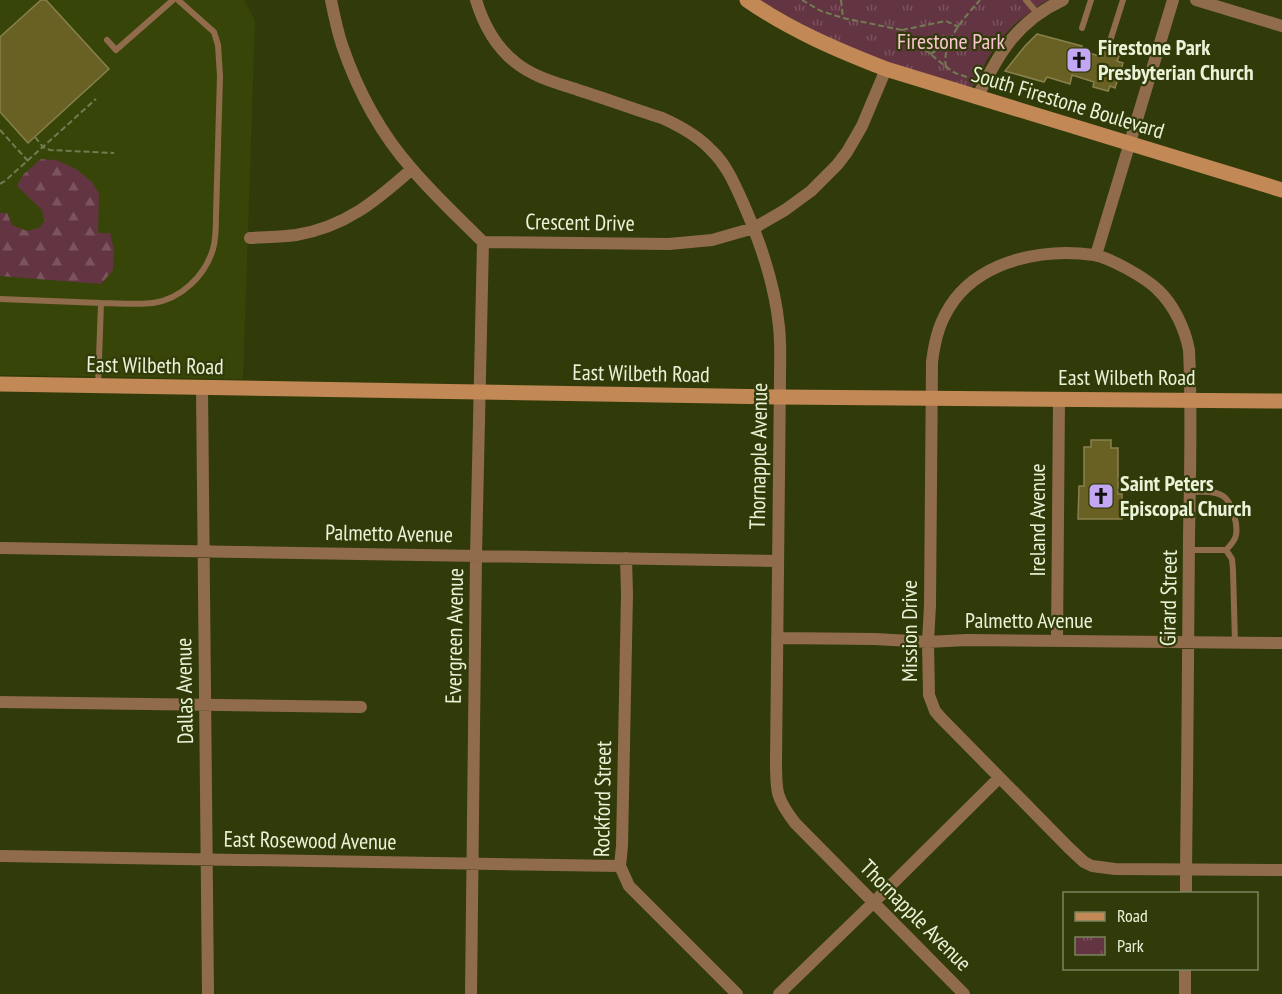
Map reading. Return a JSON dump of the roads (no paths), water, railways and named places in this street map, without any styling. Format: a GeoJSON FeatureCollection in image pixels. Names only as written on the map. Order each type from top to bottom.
{"type":"FeatureCollection","features":[{"type":"Feature","properties":{"kind":"main road","name":"South Firestone Boulevard"},"geometry":{"type":"LineString","coordinates":[[747,0],[795,29],[846,54],[886,69],[1282,190]]}},
{"type":"Feature","properties":{"kind":"main road","name":"East Wilbeth Road"},"geometry":{"type":"LineString","coordinates":[[0,384],[780,397],[1282,401]]}},
{"type":"Feature","properties":{"kind":"street"},"geometry":{"type":"LineString","coordinates":[[331,0],[351,69],[388,138],[412,169],[483,242]]}},
{"type":"Feature","properties":{"kind":"street","name":"Thornapple Avenue"},"geometry":{"type":"LineString","coordinates":[[476,0],[491,33],[515,62],[542,78],[662,118],[679,126],[696,136],[711,150],[729,175],[754,228],[766,262],[779,325],[776,777],[780,800],[795,823],[964,994]]}},
{"type":"Feature","properties":{"kind":"street"},"geometry":{"type":"LineString","coordinates":[[977,98],[992,66],[1016,33],[1038,14],[1062,0]]}},
{"type":"Feature","properties":{"kind":"street"},"geometry":{"type":"LineString","coordinates":[[1096,255],[1173,0]]}},
{"type":"Feature","properties":{"kind":"street"},"geometry":{"type":"LineString","coordinates":[[1196,0],[1282,26]]}},
{"type":"Feature","properties":{"kind":"street","name":"Crescent Drive"},"geometry":{"type":"LineString","coordinates":[[483,242],[669,244],[712,240],[754,228],[811,191],[837,165],[862,126],[886,69]]}},
{"type":"Feature","properties":{"kind":"street"},"geometry":{"type":"LineString","coordinates":[[250,238],[300,234],[343,220],[378,199],[412,169]]}},
{"type":"Feature","properties":{"kind":"street","name":"Evergreen Avenue"},"geometry":{"type":"LineString","coordinates":[[471,994],[476,555],[483,242]]}},
{"type":"Feature","properties":{"kind":"street","name":"Mission Drive"},"geometry":{"type":"LineString","coordinates":[[1096,255],[1040,255],[1001,266],[982,275],[968,286],[956,298],[940,325],[932,362],[929,695],[935,711],[941,718],[1069,848],[1092,866],[1114,869],[1282,870]]}},
{"type":"Feature","properties":{"kind":"street","name":"Girard Street"},"geometry":{"type":"LineString","coordinates":[[1096,255],[1139,275],[1157,288],[1183,327],[1188,343],[1191,400],[1186,892]]}},
{"type":"Feature","properties":{"kind":"street","name":"Dallas Avenue"},"geometry":{"type":"LineString","coordinates":[[202,388],[208,994]]}},
{"type":"Feature","properties":{"kind":"street","name":"Ireland Avenue"},"geometry":{"type":"LineString","coordinates":[[1057,641],[1059,399]]}},
{"type":"Feature","properties":{"kind":"street","name":"Palmetto Avenue"},"geometry":{"type":"LineString","coordinates":[[0,548],[777,561]]}},
{"type":"Feature","properties":{"kind":"street","name":"Rockford Street"},"geometry":{"type":"LineString","coordinates":[[626,558],[620,866],[629,886],[738,994]]}},
{"type":"Feature","properties":{"kind":"street","name":"Palmetto Avenue"},"geometry":{"type":"LineString","coordinates":[[777,638],[928,642],[966,640],[1282,643]]}},
{"type":"Feature","properties":{"kind":"street"},"geometry":{"type":"LineString","coordinates":[[0,702],[361,708]]}},
{"type":"Feature","properties":{"kind":"street"},"geometry":{"type":"LineString","coordinates":[[779,994],[999,778]]}},
{"type":"Feature","properties":{"kind":"street","name":"East Rosewood Avenue"},"geometry":{"type":"LineString","coordinates":[[0,856],[620,866]]}},
{"type":"Feature","properties":{"kind":"street"},"geometry":{"type":"LineString","coordinates":[[1185,970],[1185,994]]}},
{"type":"Feature","properties":{"kind":"lane"},"geometry":{"type":"LineString","coordinates":[[107,40],[116,50],[173,0]]}},
{"type":"Feature","properties":{"kind":"lane"},"geometry":{"type":"LineString","coordinates":[[0,299],[153,303],[177,295],[205,268],[213,249],[216,226],[220,76],[218,45],[214,32],[178,0]]}},
{"type":"Feature","properties":{"kind":"lane"},"geometry":{"type":"LineString","coordinates":[[1026,0],[1038,14]]}},
{"type":"Feature","properties":{"kind":"lane"},"geometry":{"type":"LineString","coordinates":[[1083,28],[1090,0]]}},
{"type":"Feature","properties":{"kind":"lane"},"geometry":{"type":"LineString","coordinates":[[1111,38],[1123,0]]}},
{"type":"Feature","properties":{"kind":"lane"},"geometry":{"type":"LineString","coordinates":[[98,386],[101,303]]}},
{"type":"Feature","properties":{"kind":"lane"},"geometry":{"type":"LineString","coordinates":[[1189,550],[1226,550],[1232,545],[1236,535],[1234,513],[1229,502],[1222,495],[1210,492],[1190,492]]}},
{"type":"Feature","properties":{"kind":"lane"},"geometry":{"type":"LineString","coordinates":[[1226,550],[1232,559],[1235,643]]}},
{"type":"Feature","properties":{"kind":"place","name":"Firestone Park Presbyterian Church"},"geometry":{"type":"Point","coordinates":[1079,60]}},
{"type":"Feature","properties":{"kind":"place","name":"Saint Peters Episcopal Church"},"geometry":{"type":"Point","coordinates":[1101,496]}},
{"type":"Feature","properties":{"kind":"park label","name":"Firestone Park"},"geometry":{"type":"Point","coordinates":[951,41]}}]}
